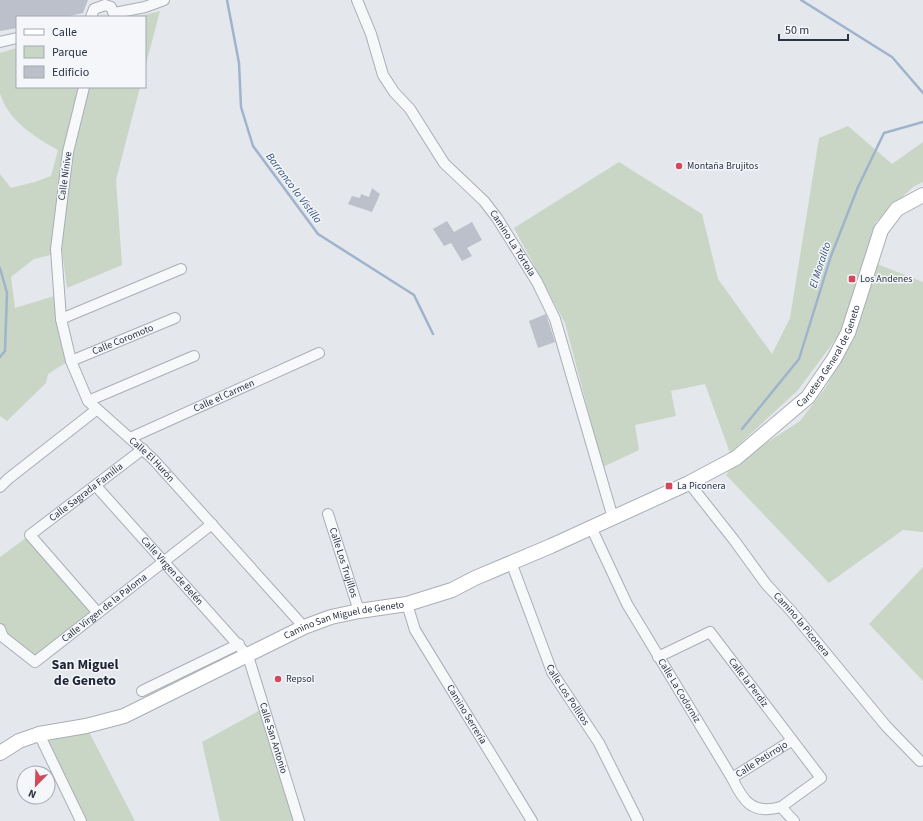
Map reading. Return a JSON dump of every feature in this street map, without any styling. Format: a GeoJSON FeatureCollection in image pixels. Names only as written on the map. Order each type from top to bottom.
{"type":"FeatureCollection","features":[{"type":"Feature","properties":{"kind":"main road","name":"Carretera General de Geneto"},"geometry":{"type":"LineString","coordinates":[[689,483],[736,458],[808,397],[834,359],[848,332],[881,230],[897,209],[923,195]]}},
{"type":"Feature","properties":{"kind":"main road","name":"Camino San Miguel de Geneto"},"geometry":{"type":"LineString","coordinates":[[0,753],[19,741],[39,734],[99,723],[124,716],[304,627],[331,617],[407,604],[452,590],[511,562],[689,483]]}},
{"type":"Feature","properties":{"kind":"street"},"geometry":{"type":"LineString","coordinates":[[91,16],[94,9],[105,2],[115,15],[164,0]]}},
{"type":"Feature","properties":{"kind":"street","name":"Camino La Tórtola"},"geometry":{"type":"LineString","coordinates":[[357,0],[371,34],[383,75],[394,92],[410,109],[444,163],[484,201],[497,218],[536,282],[555,319],[613,518]]}},
{"type":"Feature","properties":{"kind":"street"},"geometry":{"type":"LineString","coordinates":[[0,42],[16,38]]}},
{"type":"Feature","properties":{"kind":"street","name":"Calle Nínive"},"geometry":{"type":"LineString","coordinates":[[57,266],[56,249],[68,152],[84,88]]}},
{"type":"Feature","properties":{"kind":"street","name":"Calle El Hurón"},"geometry":{"type":"LineString","coordinates":[[57,266],[61,319],[71,361],[88,402],[143,449],[304,627]]}},
{"type":"Feature","properties":{"kind":"street"},"geometry":{"type":"LineString","coordinates":[[61,319],[181,269]]}},
{"type":"Feature","properties":{"kind":"street","name":"Calle Coromoto"},"geometry":{"type":"LineString","coordinates":[[71,361],[175,318]]}},
{"type":"Feature","properties":{"kind":"street","name":"Calle el Carmen"},"geometry":{"type":"LineString","coordinates":[[130,438],[319,353]]}},
{"type":"Feature","properties":{"kind":"street"},"geometry":{"type":"LineString","coordinates":[[88,402],[194,356]]}},
{"type":"Feature","properties":{"kind":"street"},"geometry":{"type":"LineString","coordinates":[[0,487],[8,479],[96,410]]}},
{"type":"Feature","properties":{"kind":"street","name":"Calle Sagrada Familia"},"geometry":{"type":"LineString","coordinates":[[98,613],[30,535],[143,449]]}},
{"type":"Feature","properties":{"kind":"street","name":"Camino la Piconera"},"geometry":{"type":"LineString","coordinates":[[689,483],[734,540],[766,584],[886,726],[920,761]]}},
{"type":"Feature","properties":{"kind":"street","name":"Calle Virgen de Belén"},"geometry":{"type":"LineString","coordinates":[[96,486],[248,656]]}},
{"type":"Feature","properties":{"kind":"street","name":"Calle Los Trujillos"},"geometry":{"type":"LineString","coordinates":[[328,514],[359,611]]}},
{"type":"Feature","properties":{"kind":"street","name":"Calle Virgen de la Paloma"},"geometry":{"type":"LineString","coordinates":[[0,629],[3,637],[36,662],[212,524]]}},
{"type":"Feature","properties":{"kind":"street","name":"Calle La Codorniz"},"geometry":{"type":"LineString","coordinates":[[591,527],[627,604],[732,778],[741,796],[752,806],[767,811],[781,808]]}},
{"type":"Feature","properties":{"kind":"street","name":"Calle Los Pollitos"},"geometry":{"type":"LineString","coordinates":[[511,562],[552,672],[600,743],[638,821]]}},
{"type":"Feature","properties":{"kind":"street","name":"Camino Serrería"},"geometry":{"type":"LineString","coordinates":[[407,604],[415,630],[532,821]]}},
{"type":"Feature","properties":{"kind":"street","name":"Calle la Perdiz"},"geometry":{"type":"LineString","coordinates":[[658,657],[710,632],[791,741],[821,778],[781,808]]}},
{"type":"Feature","properties":{"kind":"street"},"geometry":{"type":"LineString","coordinates":[[142,691],[238,644]]}},
{"type":"Feature","properties":{"kind":"street","name":"Calle San Antonio"},"geometry":{"type":"LineString","coordinates":[[248,656],[299,821]]}},
{"type":"Feature","properties":{"kind":"street"},"geometry":{"type":"LineString","coordinates":[[39,734],[81,821]]}},
{"type":"Feature","properties":{"kind":"street","name":"Calle Petirrojo"},"geometry":{"type":"LineString","coordinates":[[732,778],[791,741]]}},
{"type":"Feature","properties":{"kind":"street"},"geometry":{"type":"LineString","coordinates":[[781,808],[794,821]]}},
{"type":"Feature","properties":{"kind":"green space"},"geometry":{"type":"Polygon","coordinates":[[[160,11],[146,64],[146,16],[141,16],[160,11]]]}},
{"type":"Feature","properties":{"kind":"green space"},"geometry":{"type":"Polygon","coordinates":[[[16,48],[16,88],[140,88],[116,180],[122,265],[67,288],[62,252],[34,259],[11,277],[15,308],[54,296],[67,362],[48,374],[46,383],[7,421],[0,416],[0,174],[11,188],[51,176],[58,150],[32,134],[9,112],[0,93],[0,53],[16,48]]]}},
{"type":"Feature","properties":{"kind":"green space"},"geometry":{"type":"Polygon","coordinates":[[[848,126],[892,164],[923,142],[923,182],[913,187],[876,222],[844,328],[798,390],[730,453],[705,384],[671,391],[676,416],[635,425],[639,450],[603,467],[565,323],[514,228],[619,162],[702,214],[718,279],[772,354],[790,318],[819,138],[848,126]]]}},
{"type":"Feature","properties":{"kind":"green space"},"geometry":{"type":"Polygon","coordinates":[[[877,264],[923,282],[923,532],[903,530],[829,583],[726,475],[734,464],[800,421],[826,387],[855,334],[877,264]]]}},
{"type":"Feature","properties":{"kind":"green space"},"geometry":{"type":"Polygon","coordinates":[[[30,535],[98,613],[35,662],[0,629],[0,557],[30,535]]]}},
{"type":"Feature","properties":{"kind":"green space"},"geometry":{"type":"Polygon","coordinates":[[[923,567],[923,681],[869,624],[923,567]]]}},
{"type":"Feature","properties":{"kind":"green space"},"geometry":{"type":"Polygon","coordinates":[[[264,708],[298,821],[220,821],[202,742],[264,708]]]}},
{"type":"Feature","properties":{"kind":"green space"},"geometry":{"type":"Polygon","coordinates":[[[86,726],[135,821],[79,821],[56,775],[56,765],[51,765],[36,735],[86,726]]]}},
{"type":"Feature","properties":{"kind":"building"},"geometry":{"type":"Polygon","coordinates":[[[0,0],[88,0],[83,13],[70,16],[16,16],[16,28],[0,31],[0,0]]]}},
{"type":"Feature","properties":{"kind":"building"},"geometry":{"type":"Polygon","coordinates":[[[372,188],[380,194],[372,212],[348,204],[352,196],[360,198],[361,194],[369,197],[372,188]]]}},
{"type":"Feature","properties":{"kind":"building"},"geometry":{"type":"Polygon","coordinates":[[[447,221],[454,232],[472,222],[482,240],[467,248],[472,256],[462,261],[451,243],[444,246],[433,229],[447,221]]]}},
{"type":"Feature","properties":{"kind":"building"},"geometry":{"type":"Polygon","coordinates":[[[546,314],[555,342],[538,348],[529,321],[546,314]]]}},
{"type":"Feature","properties":{"kind":"waterway","name":"Barranco la Vistilla"},"geometry":{"type":"LineString","coordinates":[[227,0],[239,63],[241,107],[253,146],[318,234],[414,295],[433,334]]}},
{"type":"Feature","properties":{"kind":"waterway"},"geometry":{"type":"LineString","coordinates":[[801,0],[892,57],[923,93]]}},
{"type":"Feature","properties":{"kind":"waterway","name":"El Moralito"},"geometry":{"type":"LineString","coordinates":[[742,429],[799,359],[831,256],[858,187],[884,133],[923,122]]}},
{"type":"Feature","properties":{"kind":"waterway"},"geometry":{"type":"LineString","coordinates":[[0,268],[7,293],[5,351],[0,357]]}},
{"type":"Feature","properties":{"kind":"place","name":"Montaña Brujitos"},"geometry":{"type":"Point","coordinates":[679,166]}},
{"type":"Feature","properties":{"kind":"place","name":"Los Andenes"},"geometry":{"type":"Point","coordinates":[852,279]}},
{"type":"Feature","properties":{"kind":"place","name":"La Piconera"},"geometry":{"type":"Point","coordinates":[669,486]}},
{"type":"Feature","properties":{"kind":"place","name":"Repsol"},"geometry":{"type":"Point","coordinates":[278,679]}},
{"type":"Feature","properties":{"kind":"district","name":"San Miguel de Geneto"},"geometry":{"type":"Point","coordinates":[85,674]}}]}
